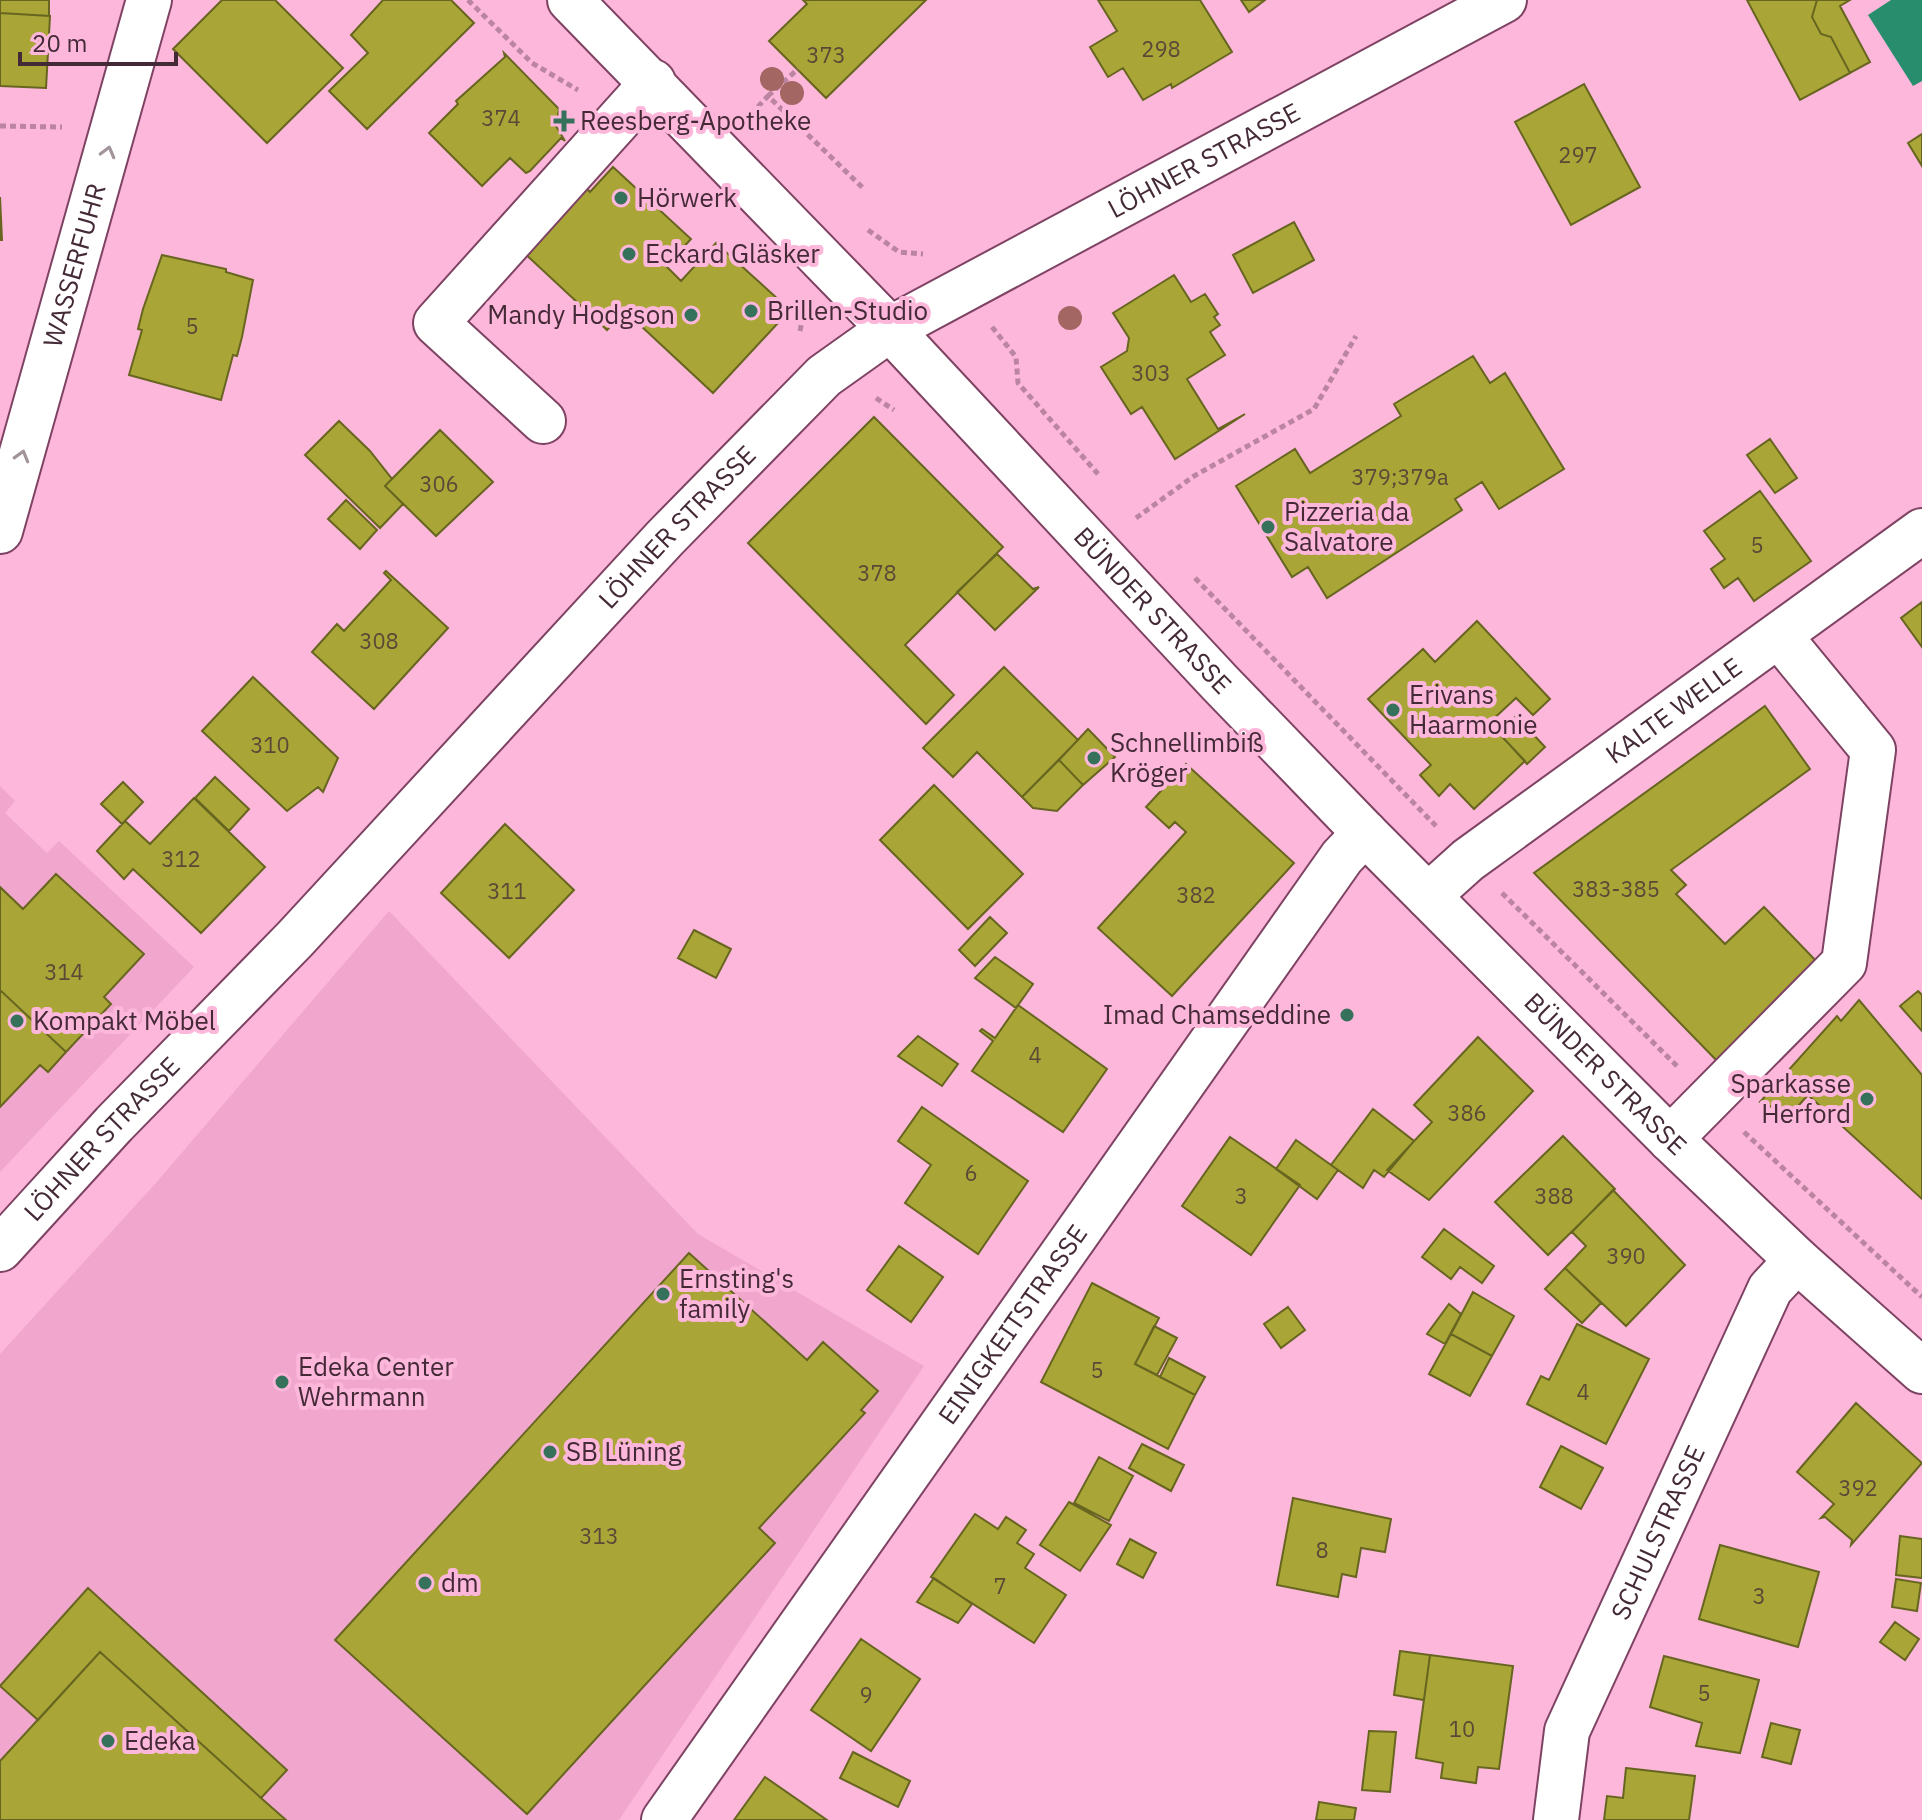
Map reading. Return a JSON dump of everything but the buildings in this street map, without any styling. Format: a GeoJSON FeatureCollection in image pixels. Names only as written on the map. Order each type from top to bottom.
{"type":"FeatureCollection","features":[{"type":"Feature","properties":{"kind":"main road","name":"WASSERFUHR"},"geometry":{"type":"LineString","coordinates":[[0,531],[149,0]]}},
{"type":"Feature","properties":{"kind":"main road","name":"BÜNDER STRASSE"},"geometry":{"type":"LineString","coordinates":[[570,0],[890,329],[1220,683],[1365,833],[1670,1139],[1797,1260],[1922,1371]]}},
{"type":"Feature","properties":{"kind":"main road","name":"LÖHNER STRASSE"},"geometry":{"type":"LineString","coordinates":[[0,1249],[114,1124],[413,812],[665,538],[824,376],[890,329],[1504,0]]}},
{"type":"Feature","properties":{"kind":"main road"},"geometry":{"type":"LineString","coordinates":[[543,421],[436,323],[653,82]]}},
{"type":"Feature","properties":{"kind":"main road","name":"KALTE WELLE"},"geometry":{"type":"LineString","coordinates":[[1428,896],[1468,860],[1780,637],[1922,531]]}},
{"type":"Feature","properties":{"kind":"main road"},"geometry":{"type":"LineString","coordinates":[[1670,1139],[1844,963],[1873,750],[1780,637]]}},
{"type":"Feature","properties":{"kind":"main road","name":"EINIGKEITSTRASSE"},"geometry":{"type":"LineString","coordinates":[[664,1820],[1342,857],[1365,833]]}},
{"type":"Feature","properties":{"kind":"main road","name":"SCHULSTRASSE"},"geometry":{"type":"LineString","coordinates":[[1556,1820],[1567,1731],[1770,1289],[1797,1260]]}},
{"type":"Feature","properties":{"kind":"path"},"geometry":{"type":"LineString","coordinates":[[751,114],[798,69]]}},
{"type":"Feature","properties":{"kind":"path"},"geometry":{"type":"LineString","coordinates":[[768,96],[864,189]]}},
{"type":"Feature","properties":{"kind":"path"},"geometry":{"type":"LineString","coordinates":[[740,103],[762,125]]}},
{"type":"Feature","properties":{"kind":"path"},"geometry":{"type":"LineString","coordinates":[[0,126],[114,128]]}},
{"type":"Feature","properties":{"kind":"path"},"geometry":{"type":"LineString","coordinates":[[864,226],[899,252],[928,254],[962,290],[1016,357],[1018,383],[1105,482]]}},
{"type":"Feature","properties":{"kind":"path"},"geometry":{"type":"LineString","coordinates":[[1136,518],[1194,476],[1314,409],[1356,336]]}},
{"type":"Feature","properties":{"kind":"path"},"geometry":{"type":"LineString","coordinates":[[1125,506],[1146,529]]}},
{"type":"Feature","properties":{"kind":"path"},"geometry":{"type":"LineString","coordinates":[[1190,573],[1468,860],[1777,1166],[1922,1297]]}},
{"type":"Feature","properties":{"kind":"shaded area"},"geometry":{"type":"Polygon","coordinates":[[[1891,0],[1922,0],[1922,81],[1913,86],[1868,15],[1891,0]]]}},
{"type":"Feature","properties":{"kind":"shaded area"},"geometry":{"type":"Polygon","coordinates":[[[0,786],[15,801],[5,813],[47,853],[59,841],[194,967],[0,1172],[0,786]]]}},
{"type":"Feature","properties":{"kind":"shaded area"},"geometry":{"type":"Polygon","coordinates":[[[389,911],[698,1234],[924,1366],[619,1820],[0,1820],[0,1354],[155,1184],[389,911]]]}},
{"type":"Feature","properties":{"kind":"place","name":"Reesberg-Apotheke"},"geometry":{"type":"Point","coordinates":[564,121]}},
{"type":"Feature","properties":{"kind":"place","name":"Hörwerk"},"geometry":{"type":"Point","coordinates":[621,198]}},
{"type":"Feature","properties":{"kind":"place","name":"Eckard Gläsker"},"geometry":{"type":"Point","coordinates":[629,254]}},
{"type":"Feature","properties":{"kind":"place","name":"Brillen-Studio"},"geometry":{"type":"Point","coordinates":[751,311]}},
{"type":"Feature","properties":{"kind":"place","name":"Mandy Hodgson"},"geometry":{"type":"Point","coordinates":[691,315]}},
{"type":"Feature","properties":{"kind":"place","name":"Pizzeria da Salvatore"},"geometry":{"type":"Point","coordinates":[1268,527]}},
{"type":"Feature","properties":{"kind":"place","name":"Erivans Haarmonie"},"geometry":{"type":"Point","coordinates":[1393,710]}},
{"type":"Feature","properties":{"kind":"place","name":"Schnellimbiß Kröger"},"geometry":{"type":"Point","coordinates":[1094,758]}},
{"type":"Feature","properties":{"kind":"place","name":"Imad Chamseddine"},"geometry":{"type":"Point","coordinates":[1347,1015]}},
{"type":"Feature","properties":{"kind":"place","name":"Kompakt Möbel"},"geometry":{"type":"Point","coordinates":[17,1021]}},
{"type":"Feature","properties":{"kind":"place","name":"Sparkasse Herford"},"geometry":{"type":"Point","coordinates":[1867,1099]}},
{"type":"Feature","properties":{"kind":"place","name":"Ernsting's family"},"geometry":{"type":"Point","coordinates":[663,1294]}},
{"type":"Feature","properties":{"kind":"place","name":"Edeka Center Wehrmann"},"geometry":{"type":"Point","coordinates":[282,1382]}},
{"type":"Feature","properties":{"kind":"place","name":"SB Lüning"},"geometry":{"type":"Point","coordinates":[550,1452]}},
{"type":"Feature","properties":{"kind":"place","name":"dm"},"geometry":{"type":"Point","coordinates":[425,1583]}},
{"type":"Feature","properties":{"kind":"place","name":"Edeka"},"geometry":{"type":"Point","coordinates":[108,1741]}}]}
